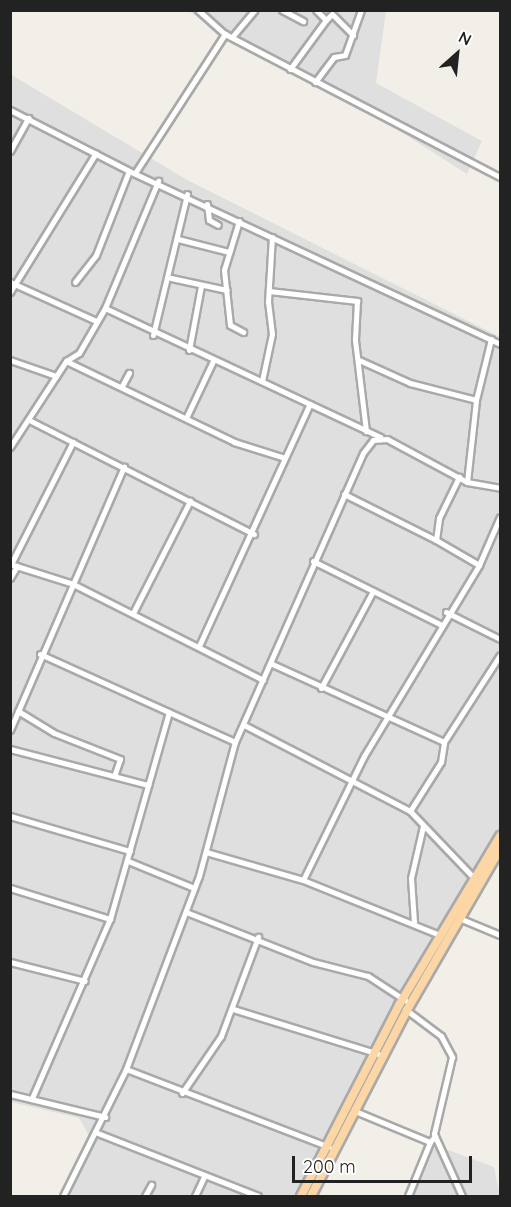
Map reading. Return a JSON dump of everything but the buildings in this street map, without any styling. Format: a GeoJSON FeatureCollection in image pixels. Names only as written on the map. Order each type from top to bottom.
{"type":"FeatureCollection","features":[{"type":"Feature","properties":{"kind":"main road"},"geometry":{"type":"LineString","coordinates":[[301,1197],[378,1054],[402,1003],[440,935],[501,836]]}},
{"type":"Feature","properties":{"kind":"main road"},"geometry":{"type":"LineString","coordinates":[[311,1197],[407,1010],[501,849]]}},
{"type":"Feature","properties":{"kind":"street"},"geometry":{"type":"LineString","coordinates":[[198,10],[225,34],[501,177]]}},
{"type":"Feature","properties":{"kind":"street"},"geometry":{"type":"LineString","coordinates":[[232,37],[255,10]]}},
{"type":"Feature","properties":{"kind":"street"},"geometry":{"type":"LineString","coordinates":[[282,10],[303,21]]}},
{"type":"Feature","properties":{"kind":"street"},"geometry":{"type":"LineString","coordinates":[[316,10],[326,20]]}},
{"type":"Feature","properties":{"kind":"street"},"geometry":{"type":"LineString","coordinates":[[315,82],[334,57],[345,55],[361,10]]}},
{"type":"Feature","properties":{"kind":"street"},"geometry":{"type":"LineString","coordinates":[[290,69],[332,14],[353,35]]}},
{"type":"Feature","properties":{"kind":"street"},"geometry":{"type":"LineString","coordinates":[[135,173],[225,34]]}},
{"type":"Feature","properties":{"kind":"street"},"geometry":{"type":"LineString","coordinates":[[10,110],[129,171],[187,194],[272,237],[501,344]]}},
{"type":"Feature","properties":{"kind":"street"},"geometry":{"type":"LineString","coordinates":[[10,152],[28,118]]}},
{"type":"Feature","properties":{"kind":"street"},"geometry":{"type":"LineString","coordinates":[[10,292],[17,285],[96,153]]}},
{"type":"Feature","properties":{"kind":"street"},"geometry":{"type":"LineString","coordinates":[[75,282],[96,255],[129,171]]}},
{"type":"Feature","properties":{"kind":"street"},"geometry":{"type":"LineString","coordinates":[[10,447],[31,421],[66,361],[79,353],[105,308],[158,181]]}},
{"type":"Feature","properties":{"kind":"street"},"geometry":{"type":"LineString","coordinates":[[153,335],[171,278],[187,194]]}},
{"type":"Feature","properties":{"kind":"street"},"geometry":{"type":"LineString","coordinates":[[207,204],[209,220],[218,225]]}},
{"type":"Feature","properties":{"kind":"street"},"geometry":{"type":"LineString","coordinates":[[239,221],[229,252],[227,290],[231,329],[243,332]]}},
{"type":"Feature","properties":{"kind":"street"},"geometry":{"type":"LineString","coordinates":[[262,381],[272,334],[269,291],[272,237]]}},
{"type":"Feature","properties":{"kind":"street"},"geometry":{"type":"LineString","coordinates":[[178,239],[229,252]]}},
{"type":"Feature","properties":{"kind":"street"},"geometry":{"type":"LineString","coordinates":[[171,278],[227,290]]}},
{"type":"Feature","properties":{"kind":"street"},"geometry":{"type":"LineString","coordinates":[[10,282],[96,321]]}},
{"type":"Feature","properties":{"kind":"street"},"geometry":{"type":"LineString","coordinates":[[189,350],[201,285]]}},
{"type":"Feature","properties":{"kind":"street"},"geometry":{"type":"LineString","coordinates":[[269,291],[357,301],[359,360],[366,430]]}},
{"type":"Feature","properties":{"kind":"street"},"geometry":{"type":"LineString","coordinates":[[105,308],[153,335],[262,381],[366,430],[467,482],[501,488]]}},
{"type":"Feature","properties":{"kind":"street"},"geometry":{"type":"LineString","coordinates":[[467,482],[476,400],[491,339]]}},
{"type":"Feature","properties":{"kind":"street"},"geometry":{"type":"LineString","coordinates":[[10,360],[56,376]]}},
{"type":"Feature","properties":{"kind":"street"},"geometry":{"type":"LineString","coordinates":[[359,360],[410,383],[476,400]]}},
{"type":"Feature","properties":{"kind":"street"},"geometry":{"type":"LineString","coordinates":[[66,361],[187,416],[234,442],[285,458]]}},
{"type":"Feature","properties":{"kind":"street"},"geometry":{"type":"LineString","coordinates":[[187,416],[213,361]]}},
{"type":"Feature","properties":{"kind":"street"},"geometry":{"type":"LineString","coordinates":[[122,386],[129,373]]}},
{"type":"Feature","properties":{"kind":"street"},"geometry":{"type":"LineString","coordinates":[[199,646],[254,534],[260,506],[310,404]]}},
{"type":"Feature","properties":{"kind":"street"},"geometry":{"type":"LineString","coordinates":[[31,421],[254,534]]}},
{"type":"Feature","properties":{"kind":"street"},"geometry":{"type":"LineString","coordinates":[[63,1197],[95,1132],[105,1117],[126,1069],[186,912],[206,852],[235,742],[313,561],[366,448],[381,438]]}},
{"type":"Feature","properties":{"kind":"street"},"geometry":{"type":"LineString","coordinates":[[10,578],[13,565],[73,442]]}},
{"type":"Feature","properties":{"kind":"street"},"geometry":{"type":"LineString","coordinates":[[10,730],[40,654],[74,584],[124,467]]}},
{"type":"Feature","properties":{"kind":"street"},"geometry":{"type":"LineString","coordinates":[[436,540],[439,518],[459,477]]}},
{"type":"Feature","properties":{"kind":"street"},"geometry":{"type":"LineString","coordinates":[[344,494],[436,540],[479,565]]}},
{"type":"Feature","properties":{"kind":"street"},"geometry":{"type":"LineString","coordinates":[[134,613],[190,501]]}},
{"type":"Feature","properties":{"kind":"street"},"geometry":{"type":"LineString","coordinates":[[303,880],[352,778],[446,612],[479,565],[501,517]]}},
{"type":"Feature","properties":{"kind":"street"},"geometry":{"type":"LineString","coordinates":[[313,561],[440,624]]}},
{"type":"Feature","properties":{"kind":"street"},"geometry":{"type":"LineString","coordinates":[[13,565],[74,584],[263,680]]}},
{"type":"Feature","properties":{"kind":"street"},"geometry":{"type":"LineString","coordinates":[[321,688],[373,591]]}},
{"type":"Feature","properties":{"kind":"street"},"geometry":{"type":"LineString","coordinates":[[446,612],[501,639]]}},
{"type":"Feature","properties":{"kind":"street"},"geometry":{"type":"LineString","coordinates":[[40,654],[235,742]]}},
{"type":"Feature","properties":{"kind":"street"},"geometry":{"type":"LineString","coordinates":[[410,811],[441,762],[444,742],[501,655]]}},
{"type":"Feature","properties":{"kind":"street"},"geometry":{"type":"LineString","coordinates":[[270,663],[444,742]]}},
{"type":"Feature","properties":{"kind":"street"},"geometry":{"type":"LineString","coordinates":[[18,711],[54,733],[120,759],[114,776]]}},
{"type":"Feature","properties":{"kind":"street"},"geometry":{"type":"LineString","coordinates":[[32,1098],[85,981],[110,919],[169,712]]}},
{"type":"Feature","properties":{"kind":"street"},"geometry":{"type":"LineString","coordinates":[[244,725],[315,766],[352,778],[410,811],[474,878]]}},
{"type":"Feature","properties":{"kind":"street"},"geometry":{"type":"LineString","coordinates":[[10,748],[148,785]]}},
{"type":"Feature","properties":{"kind":"street"},"geometry":{"type":"LineString","coordinates":[[10,816],[130,851]]}},
{"type":"Feature","properties":{"kind":"street"},"geometry":{"type":"LineString","coordinates":[[414,922],[411,879],[423,826]]}},
{"type":"Feature","properties":{"kind":"street"},"geometry":{"type":"LineString","coordinates":[[206,852],[303,880],[414,922],[440,935]]}},
{"type":"Feature","properties":{"kind":"street"},"geometry":{"type":"LineString","coordinates":[[128,861],[194,888]]}},
{"type":"Feature","properties":{"kind":"street"},"geometry":{"type":"LineString","coordinates":[[10,888],[110,919]]}},
{"type":"Feature","properties":{"kind":"street"},"geometry":{"type":"LineString","coordinates":[[186,912],[258,937],[313,962],[368,976],[441,1036],[452,1057],[435,1136],[430,1142],[408,1197]]}},
{"type":"Feature","properties":{"kind":"street"},"geometry":{"type":"LineString","coordinates":[[459,918],[501,935]]}},
{"type":"Feature","properties":{"kind":"street"},"geometry":{"type":"LineString","coordinates":[[182,1093],[208,1061],[233,1009],[258,937]]}},
{"type":"Feature","properties":{"kind":"street"},"geometry":{"type":"LineString","coordinates":[[11,963],[85,981]]}},
{"type":"Feature","properties":{"kind":"street"},"geometry":{"type":"LineString","coordinates":[[233,1009],[378,1054]]}},
{"type":"Feature","properties":{"kind":"street"},"geometry":{"type":"LineString","coordinates":[[126,1069],[182,1093],[328,1147]]}},
{"type":"Feature","properties":{"kind":"street"},"geometry":{"type":"LineString","coordinates":[[10,1094],[105,1117]]}},
{"type":"Feature","properties":{"kind":"street"},"geometry":{"type":"LineString","coordinates":[[355,1111],[430,1142]]}},
{"type":"Feature","properties":{"kind":"street"},"geometry":{"type":"LineString","coordinates":[[95,1132],[258,1197]]}},
{"type":"Feature","properties":{"kind":"street"},"geometry":{"type":"LineString","coordinates":[[435,1136],[462,1197]]}},
{"type":"Feature","properties":{"kind":"street"},"geometry":{"type":"LineString","coordinates":[[195,1197],[204,1177]]}},
{"type":"Feature","properties":{"kind":"street"},"geometry":{"type":"LineString","coordinates":[[145,1197],[151,1185]]}},
{"type":"Feature","properties":{"kind":"shaded area"},"geometry":{"type":"Polygon","coordinates":[[[188,11],[386,11],[376,83],[482,141],[467,174],[346,97],[188,11]]]}},
{"type":"Feature","properties":{"kind":"shaded area"},"geometry":{"type":"Polygon","coordinates":[[[10,74],[189,181],[500,337],[500,856],[418,976],[301,1196],[68,1196],[93,1143],[79,1118],[11,1102],[10,74]]]}},
{"type":"Feature","properties":{"kind":"shaded area"},"geometry":{"type":"Polygon","coordinates":[[[429,1143],[494,1167],[500,1196],[406,1196],[429,1143]]]}}]}
